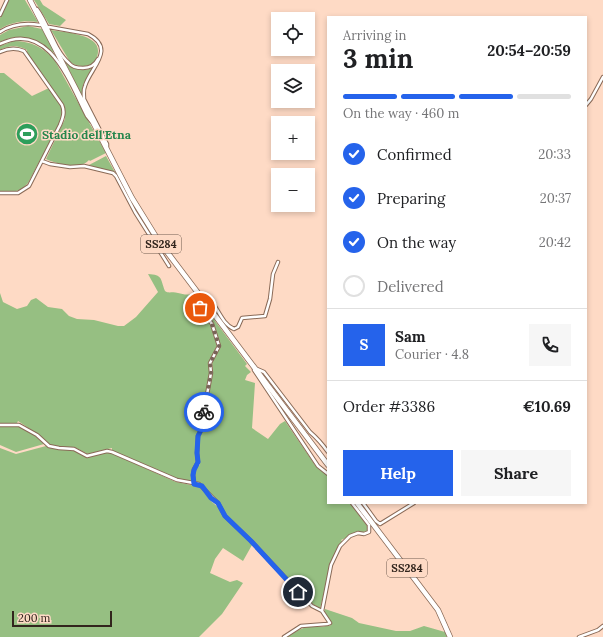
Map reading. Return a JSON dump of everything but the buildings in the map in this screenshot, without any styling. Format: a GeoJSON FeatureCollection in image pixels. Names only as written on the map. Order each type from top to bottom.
{"type":"FeatureCollection","features":[{"type":"Feature","properties":{"kind":"main road","name":"SS284"},"geometry":{"type":"LineString","coordinates":[[30,0],[132,198],[158,240],[327,463]]}},
{"type":"Feature","properties":{"kind":"main road","name":"SS284"},"geometry":{"type":"LineString","coordinates":[[358,504],[438,610],[450,637]]}},
{"type":"Feature","properties":{"kind":"street"},"geometry":{"type":"LineString","coordinates":[[0,15],[7,0]]}},
{"type":"Feature","properties":{"kind":"street"},"geometry":{"type":"LineString","coordinates":[[30,0],[40,13],[61,52],[71,65],[80,68],[90,67],[97,62],[101,51]]}},
{"type":"Feature","properties":{"kind":"street"},"geometry":{"type":"LineString","coordinates":[[0,32],[8,28],[24,24],[40,25]]}},
{"type":"Feature","properties":{"kind":"street"},"geometry":{"type":"LineString","coordinates":[[50,27],[88,34],[99,43],[101,51],[100,59],[86,82],[84,99],[107,144],[107,150]]}},
{"type":"Feature","properties":{"kind":"street"},"geometry":{"type":"LineString","coordinates":[[0,44],[14,39],[23,39],[35,42],[47,49],[61,65],[87,116],[95,125]]}},
{"type":"Feature","properties":{"kind":"street"},"geometry":{"type":"LineString","coordinates":[[0,52],[10,48],[24,51],[62,105],[63,118],[29,186],[18,193],[0,193]]}},
{"type":"Feature","properties":{"kind":"street"},"geometry":{"type":"LineString","coordinates":[[587,104],[603,78]]}},
{"type":"Feature","properties":{"kind":"street"},"geometry":{"type":"LineString","coordinates":[[42,161],[50,164],[70,167],[84,166],[113,173],[135,212],[169,266]]}},
{"type":"Feature","properties":{"kind":"street"},"geometry":{"type":"LineString","coordinates":[[205,298],[209,298],[215,304],[226,324],[234,329],[238,327],[242,318],[265,316],[270,299],[273,274],[278,262]]}},
{"type":"Feature","properties":{"kind":"street"},"geometry":{"type":"LineString","coordinates":[[194,484],[193,475],[198,462],[198,436],[206,420],[204,411],[211,373],[210,363],[219,346],[212,324],[200,308],[201,302]]}},
{"type":"Feature","properties":{"kind":"street"},"geometry":{"type":"LineString","coordinates":[[249,360],[257,375],[308,451],[320,468],[327,473]]}},
{"type":"Feature","properties":{"kind":"street"},"geometry":{"type":"LineString","coordinates":[[255,368],[264,372],[310,432],[318,439],[318,444],[327,451]]}},
{"type":"Feature","properties":{"kind":"street"},"geometry":{"type":"LineString","coordinates":[[0,425],[19,425],[37,435],[49,446],[74,449],[87,456],[107,451],[112,452],[177,480],[202,486],[211,498],[218,503],[225,516],[251,541],[312,606],[322,611],[330,622],[327,624],[301,626],[284,637]]}},
{"type":"Feature","properties":{"kind":"street"},"geometry":{"type":"LineString","coordinates":[[308,451],[312,448]]}},
{"type":"Feature","properties":{"kind":"street"},"geometry":{"type":"LineString","coordinates":[[322,611],[331,565],[340,546],[350,536],[358,533],[364,534],[369,532],[369,525],[353,504]]}},
{"type":"Feature","properties":{"kind":"street"},"geometry":{"type":"LineString","coordinates":[[364,504],[376,521],[380,524],[412,504]]}},
{"type":"Feature","properties":{"kind":"street"},"geometry":{"type":"LineString","coordinates":[[579,637],[598,630],[603,626]]}},
{"type":"Feature","properties":{"kind":"green space"},"geometry":{"type":"Polygon","coordinates":[[[9,0],[25,0],[38,22],[18,22],[0,29],[0,18],[9,0]]]}},
{"type":"Feature","properties":{"kind":"green space"},"geometry":{"type":"Polygon","coordinates":[[[34,0],[40,0],[43,5],[66,20],[60,26],[49,24],[34,0]]]}},
{"type":"Feature","properties":{"kind":"green space"},"geometry":{"type":"Polygon","coordinates":[[[28,26],[42,29],[55,53],[34,40],[17,37],[0,42],[0,35],[9,30],[28,26]]]}},
{"type":"Feature","properties":{"kind":"green space"},"geometry":{"type":"Polygon","coordinates":[[[51,30],[77,34],[93,41],[97,47],[98,54],[93,64],[81,66],[70,62],[51,30]]]}},
{"type":"Feature","properties":{"kind":"green space"},"geometry":{"type":"Polygon","coordinates":[[[14,41],[26,42],[36,46],[45,51],[54,59],[106,153],[80,165],[56,163],[46,159],[65,119],[64,107],[27,53],[27,50],[14,46],[0,50],[0,46],[14,41]]]}},
{"type":"Feature","properties":{"kind":"green space"},"geometry":{"type":"Polygon","coordinates":[[[65,62],[78,69],[85,70],[93,68],[83,85],[82,96],[65,62]]]}},
{"type":"Feature","properties":{"kind":"green space","name":"Stadio dell'Etna"},"geometry":{"type":"Polygon","coordinates":[[[0,73],[4,73],[32,96],[49,88],[60,104],[62,113],[60,123],[28,183],[22,189],[12,192],[0,192],[0,73]]]}},
{"type":"Feature","properties":{"kind":"green space"},"geometry":{"type":"Polygon","coordinates":[[[106,156],[116,174],[89,165],[106,156]]]}},
{"type":"Feature","properties":{"kind":"green space"},"geometry":{"type":"Polygon","coordinates":[[[148,274],[159,276],[166,292],[186,294],[194,293],[200,301],[199,308],[211,324],[217,345],[210,361],[211,372],[206,393],[203,393],[202,395],[206,396],[203,411],[205,419],[197,436],[195,452],[197,462],[194,466],[192,482],[177,479],[112,451],[112,448],[88,454],[74,447],[50,445],[39,434],[18,421],[17,423],[0,424],[0,293],[3,302],[17,309],[27,306],[31,300],[36,298],[48,307],[62,309],[69,316],[77,319],[94,320],[124,326],[136,317],[158,292],[148,274]]]}},
{"type":"Feature","properties":{"kind":"green space"},"geometry":{"type":"Polygon","coordinates":[[[201,302],[247,364],[245,366],[251,372],[247,375],[245,380],[255,383],[252,428],[268,439],[280,424],[285,421],[315,465],[327,475],[327,504],[351,504],[368,527],[367,531],[352,534],[341,540],[343,542],[332,560],[320,609],[314,605],[226,514],[203,486],[197,483],[194,476],[197,466],[200,465],[198,457],[199,436],[207,420],[205,412],[213,372],[212,362],[220,346],[213,324],[201,307],[201,302]]]}},
{"type":"Feature","properties":{"kind":"green space"},"geometry":{"type":"Polygon","coordinates":[[[16,425],[29,431],[44,444],[16,452],[0,445],[0,427],[16,425]]]}},
{"type":"Feature","properties":{"kind":"green space"},"geometry":{"type":"Polygon","coordinates":[[[46,446],[60,450],[74,450],[88,457],[109,452],[176,482],[201,487],[212,502],[219,508],[226,519],[252,545],[243,561],[223,548],[215,559],[210,573],[230,582],[237,580],[243,583],[222,614],[199,637],[0,637],[0,448],[16,454],[46,446]]]}},
{"type":"Feature","properties":{"kind":"green space"},"geometry":{"type":"Polygon","coordinates":[[[325,609],[352,618],[359,623],[396,631],[410,631],[424,626],[445,632],[447,637],[287,637],[305,628],[331,625],[330,620],[324,612],[325,609]]]}},
{"type":"Feature","properties":{"kind":"way so far"},"geometry":{"type":"LineString","coordinates":[[200,308],[212,324],[219,346],[210,363],[211,373],[204,412]]}},
{"type":"Feature","properties":{"kind":"place","name":"Stadio dell'Etna"},"geometry":{"type":"Point","coordinates":[27,134]}},
{"type":"Feature","properties":{"kind":"route"},"geometry":{"type":"LineString","coordinates":[[204,412],[206,420],[198,436],[198,463],[195,467],[193,475],[194,484],[199,484],[202,486],[211,498],[218,503],[225,516],[251,541],[298,592]]}}]}
